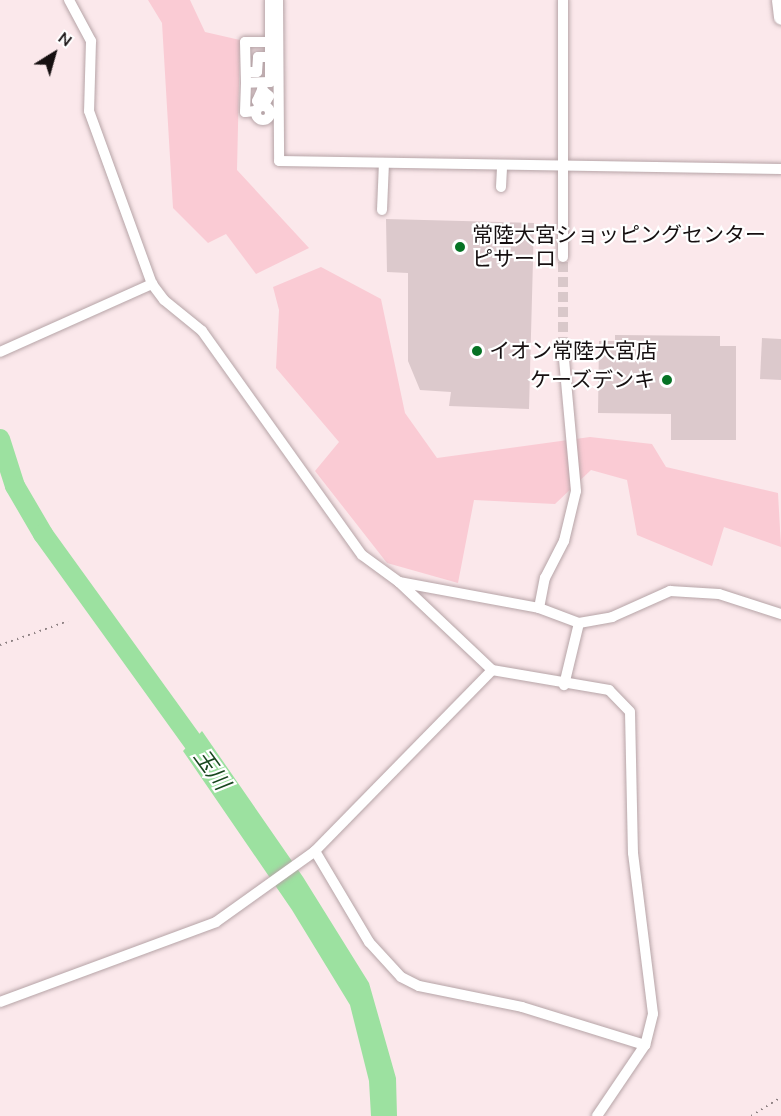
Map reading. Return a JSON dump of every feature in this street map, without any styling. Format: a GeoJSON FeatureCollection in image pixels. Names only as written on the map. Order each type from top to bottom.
{"type":"FeatureCollection","features":[{"type":"Feature","properties":{"kind":"highway"},"geometry":{"type":"LineString","coordinates":[[779,0],[781,16]]}},
{"type":"Feature","properties":{"kind":"street"},"geometry":{"type":"LineString","coordinates":[[69,0],[91,41],[89,111],[152,284],[164,300],[202,331],[362,555],[399,582],[492,670],[564,685],[609,690],[630,712],[633,853],[653,1014],[645,1045],[597,1116]]}},
{"type":"Feature","properties":{"kind":"street"},"geometry":{"type":"LineString","coordinates":[[263,86],[270,82],[270,0]]}},
{"type":"Feature","properties":{"kind":"street"},"geometry":{"type":"LineString","coordinates":[[278,0],[279,161],[781,169]]}},
{"type":"Feature","properties":{"kind":"street"},"geometry":{"type":"LineString","coordinates":[[563,0],[563,257]]}},
{"type":"Feature","properties":{"kind":"street"},"geometry":{"type":"LineString","coordinates":[[246,77],[263,86],[269,96],[260,106],[245,112],[245,42],[270,42]]}},
{"type":"Feature","properties":{"kind":"street"},"geometry":{"type":"LineString","coordinates":[[246,77],[257,72],[258,57],[270,57]]}},
{"type":"Feature","properties":{"kind":"street"},"geometry":{"type":"LineString","coordinates":[[382,210],[384,164]]}},
{"type":"Feature","properties":{"kind":"street"},"geometry":{"type":"LineString","coordinates":[[501,187],[502,165]]}},
{"type":"Feature","properties":{"kind":"street"},"geometry":{"type":"LineString","coordinates":[[0,352],[152,284]]}},
{"type":"Feature","properties":{"kind":"street"},"geometry":{"type":"LineString","coordinates":[[539,608],[545,578],[564,541],[576,491],[563,347]]}},
{"type":"Feature","properties":{"kind":"street"},"geometry":{"type":"LineString","coordinates":[[399,582],[539,608],[579,623],[612,617],[670,591],[719,594],[781,614]]}},
{"type":"Feature","properties":{"kind":"street"},"geometry":{"type":"LineString","coordinates":[[564,685],[579,623]]}},
{"type":"Feature","properties":{"kind":"street"},"geometry":{"type":"LineString","coordinates":[[0,1002],[180,938],[216,922],[315,851],[492,670]]}},
{"type":"Feature","properties":{"kind":"street"},"geometry":{"type":"LineString","coordinates":[[315,851],[369,942],[401,977],[419,986],[522,1007],[645,1045]]}},
{"type":"Feature","properties":{"kind":"path"},"geometry":{"type":"LineString","coordinates":[[0,645],[68,621]]}},
{"type":"Feature","properties":{"kind":"path"},"geometry":{"type":"LineString","coordinates":[[751,1116],[781,1097]]}},
{"type":"Feature","properties":{"kind":"shaded area"},"geometry":{"type":"Polygon","coordinates":[[[148,0],[190,0],[205,32],[240,40],[237,170],[309,248],[256,274],[226,234],[208,243],[173,208],[162,23],[148,0]]]}},
{"type":"Feature","properties":{"kind":"shaded area"},"geometry":{"type":"Polygon","coordinates":[[[321,267],[381,299],[405,413],[437,458],[590,437],[652,444],[666,467],[778,493],[781,547],[724,527],[712,566],[637,535],[627,480],[591,470],[555,504],[474,500],[458,583],[387,563],[315,471],[339,442],[276,368],[279,310],[273,287],[321,267]]]}},
{"type":"Feature","properties":{"kind":"water"},"geometry":{"type":"Polygon","coordinates":[[[202,731],[303,877],[369,983],[396,1078],[397,1116],[371,1116],[369,1081],[350,1005],[292,910],[183,751],[202,731]]]}},
{"type":"Feature","properties":{"kind":"building"},"geometry":{"type":"Polygon","coordinates":[[[386,219],[534,223],[529,409],[449,406],[451,392],[420,390],[408,361],[408,273],[387,272],[386,219]]]}},
{"type":"Feature","properties":{"kind":"building","name":"ケーズデンキ"},"geometry":{"type":"Polygon","coordinates":[[[615,335],[720,336],[720,346],[736,346],[736,440],[671,440],[671,414],[598,413],[599,341],[615,341],[615,335]]]}},
{"type":"Feature","properties":{"kind":"building"},"geometry":{"type":"Polygon","coordinates":[[[762,338],[781,339],[781,380],[760,379],[762,338]]]}},
{"type":"Feature","properties":{"kind":"waterway","name":"玉川"},"geometry":{"type":"LineString","coordinates":[[0,439],[15,486],[43,534],[208,763]]}},
{"type":"Feature","properties":{"kind":"tunnel"},"geometry":{"type":"LineString","coordinates":[[563,257],[563,347]]}},
{"type":"Feature","properties":{"kind":"place","name":"常陸大宮ショッピングセンター ピサーロ"},"geometry":{"type":"Point","coordinates":[460,247]}},
{"type":"Feature","properties":{"kind":"place","name":"イオン常陸大宮店"},"geometry":{"type":"Point","coordinates":[477,351]}},
{"type":"Feature","properties":{"kind":"place","name":"ケーズデンキ"},"geometry":{"type":"Point","coordinates":[667,380]}}]}
